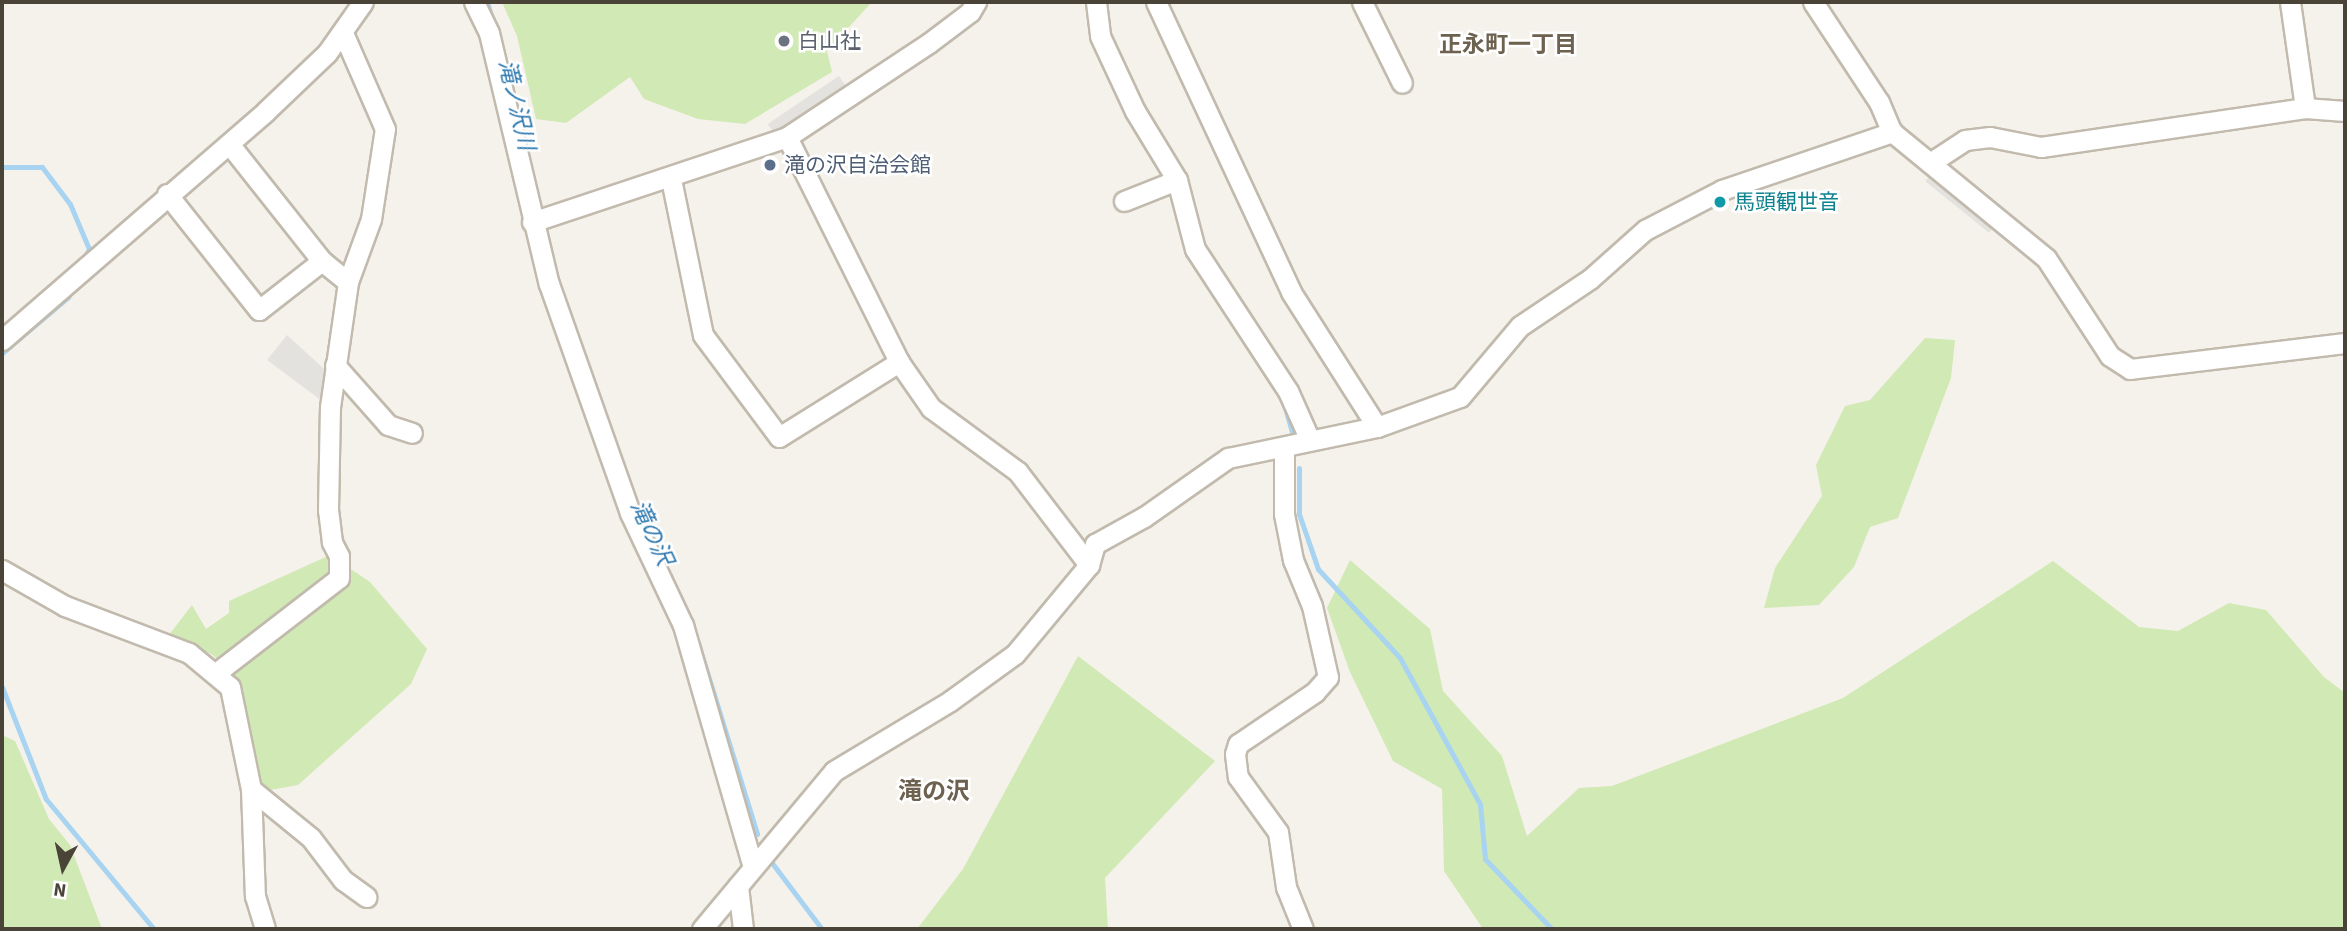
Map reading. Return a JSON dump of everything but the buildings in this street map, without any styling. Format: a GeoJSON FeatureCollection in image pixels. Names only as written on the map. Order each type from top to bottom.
{"type":"FeatureCollection","features":[{"type":"Feature","properties":{"kind":"street"},"geometry":{"type":"LineString","coordinates":[[2,340],[167,194],[230,145],[343,33],[363,2]]}},
{"type":"Feature","properties":{"kind":"street"},"geometry":{"type":"LineString","coordinates":[[474,2],[489,33],[532,222],[553,296],[629,513],[684,625],[752,864]]}},
{"type":"Feature","properties":{"kind":"street"},"geometry":{"type":"LineString","coordinates":[[532,222],[671,179],[787,137],[929,43],[970,12],[976,2]]}},
{"type":"Feature","properties":{"kind":"street"},"geometry":{"type":"LineString","coordinates":[[1096,2],[1100,36],[1135,111],[1177,180],[1195,249],[1288,391],[1309,439]]}},
{"type":"Feature","properties":{"kind":"street"},"geometry":{"type":"LineString","coordinates":[[1156,2],[1291,292],[1377,427]]}},
{"type":"Feature","properties":{"kind":"street"},"geometry":{"type":"LineString","coordinates":[[1362,2],[1402,83]]}},
{"type":"Feature","properties":{"kind":"street"},"geometry":{"type":"LineString","coordinates":[[1813,2],[1879,102],[1892,132],[2046,258],[2110,356],[2130,369],[2345,343]]}},
{"type":"Feature","properties":{"kind":"street"},"geometry":{"type":"LineString","coordinates":[[2290,2],[2305,108]]}},
{"type":"Feature","properties":{"kind":"street"},"geometry":{"type":"LineString","coordinates":[[216,673],[339,578],[339,556],[332,542],[328,510],[335,365],[348,282],[371,219],[386,129],[343,33]]}},
{"type":"Feature","properties":{"kind":"street"},"geometry":{"type":"LineString","coordinates":[[1930,163],[1965,140],[1990,138],[2050,146],[2305,108],[2345,111]]}},
{"type":"Feature","properties":{"kind":"street"},"geometry":{"type":"LineString","coordinates":[[702,929],[738,886],[752,864],[834,771],[950,701],[1015,654],[1089,565],[1095,544],[1144,517],[1228,457],[1284,448],[1309,439],[1377,427],[1470,390],[1520,326],[1590,279],[1645,230],[1723,190],[1892,132]]}},
{"type":"Feature","properties":{"kind":"street"},"geometry":{"type":"LineString","coordinates":[[787,137],[900,362],[946,423],[1018,472],[1089,565]]}},
{"type":"Feature","properties":{"kind":"street"},"geometry":{"type":"LineString","coordinates":[[230,145],[322,261],[348,282]]}},
{"type":"Feature","properties":{"kind":"street"},"geometry":{"type":"LineString","coordinates":[[671,179],[703,335],[779,437],[900,362]]}},
{"type":"Feature","properties":{"kind":"street"},"geometry":{"type":"LineString","coordinates":[[1124,201],[1177,180]]}},
{"type":"Feature","properties":{"kind":"street"},"geometry":{"type":"LineString","coordinates":[[167,194],[259,310],[322,261]]}},
{"type":"Feature","properties":{"kind":"street"},"geometry":{"type":"LineString","coordinates":[[335,365],[388,425],[412,433]]}},
{"type":"Feature","properties":{"kind":"street"},"geometry":{"type":"LineString","coordinates":[[1284,448],[1284,514],[1293,560],[1312,606],[1328,677],[1315,692],[1238,744],[1235,754],[1238,777],[1278,832],[1286,887],[1303,929]]}},
{"type":"Feature","properties":{"kind":"street"},"geometry":{"type":"LineString","coordinates":[[2,570],[65,606],[189,653],[230,687],[251,789],[255,896],[265,929]]}},
{"type":"Feature","properties":{"kind":"street"},"geometry":{"type":"LineString","coordinates":[[251,789],[311,838],[343,880],[366,897]]}},
{"type":"Feature","properties":{"kind":"street"},"geometry":{"type":"LineString","coordinates":[[738,886],[743,929]]}},
{"type":"Feature","properties":{"kind":"green space"},"geometry":{"type":"Polygon","coordinates":[[[502,2],[872,2],[827,51],[832,72],[745,124],[698,119],[644,99],[630,77],[566,123],[536,119],[517,36],[502,2]]]}},
{"type":"Feature","properties":{"kind":"green space"},"geometry":{"type":"Polygon","coordinates":[[[1925,338],[1955,340],[1951,378],[1898,518],[1870,527],[1854,567],[1819,605],[1764,608],[1775,568],[1822,496],[1816,465],[1845,406],[1870,400],[1925,338]]]}},
{"type":"Feature","properties":{"kind":"green space"},"geometry":{"type":"Polygon","coordinates":[[[330,555],[370,582],[427,649],[411,684],[298,785],[270,790],[258,781],[236,679],[213,655],[169,635],[192,605],[206,629],[229,613],[229,601],[330,555]]]}},
{"type":"Feature","properties":{"kind":"green space"},"geometry":{"type":"Polygon","coordinates":[[[1350,560],[1430,629],[1443,691],[1502,756],[1527,836],[1579,788],[1612,786],[1843,698],[2053,561],[2139,627],[2178,631],[2229,603],[2266,610],[2324,677],[2345,693],[2345,929],[1483,929],[1444,871],[1442,789],[1393,761],[1350,672],[1327,608],[1350,560]]]}},
{"type":"Feature","properties":{"kind":"green space"},"geometry":{"type":"Polygon","coordinates":[[[1078,656],[1215,761],[1105,878],[1108,929],[917,929],[963,869],[1078,656]]]}},
{"type":"Feature","properties":{"kind":"green space"},"geometry":{"type":"Polygon","coordinates":[[[2,735],[15,741],[49,819],[70,845],[102,929],[2,929],[2,735]]]}},
{"type":"Feature","properties":{"kind":"shaded area"},"geometry":{"type":"Polygon","coordinates":[[[839,76],[852,95],[781,143],[768,124],[839,76]]]}},
{"type":"Feature","properties":{"kind":"shaded area"},"geometry":{"type":"Polygon","coordinates":[[[1936,168],[2000,220],[1989,233],[1925,181],[1936,168]]]}},
{"type":"Feature","properties":{"kind":"shaded area"},"geometry":{"type":"Polygon","coordinates":[[[287,335],[333,377],[330,407],[267,360],[287,335]]]}},
{"type":"Feature","properties":{"kind":"waterway","name":"滝ノ沢川"},"geometry":{"type":"LineString","coordinates":[[487,2],[511,84]]}},
{"type":"Feature","properties":{"kind":"waterway"},"geometry":{"type":"LineString","coordinates":[[2,167],[42,167],[70,204],[89,249],[84,258]]}},
{"type":"Feature","properties":{"kind":"waterway"},"geometry":{"type":"LineString","coordinates":[[2,353],[68,297]]}},
{"type":"Feature","properties":{"kind":"waterway"},"geometry":{"type":"LineString","coordinates":[[1284,404],[1293,435]]}},
{"type":"Feature","properties":{"kind":"waterway"},"geometry":{"type":"LineString","coordinates":[[1299,468],[1299,514],[1318,569],[1400,658],[1480,804],[1485,859],[1552,929]]}},
{"type":"Feature","properties":{"kind":"waterway","name":"滝の沢"},"geometry":{"type":"LineString","coordinates":[[633,495],[649,531]]}},
{"type":"Feature","properties":{"kind":"waterway","name":"滝の沢"},"geometry":{"type":"LineString","coordinates":[[698,643],[757,834]]}},
{"type":"Feature","properties":{"kind":"waterway"},"geometry":{"type":"LineString","coordinates":[[2,687],[46,799],[154,929]]}},
{"type":"Feature","properties":{"kind":"waterway","name":"滝の沢"},"geometry":{"type":"LineString","coordinates":[[769,859],[822,929]]}},
{"type":"Feature","properties":{"kind":"place","name":"白山社"},"geometry":{"type":"Point","coordinates":[784,41]}},
{"type":"Feature","properties":{"kind":"place","name":"滝の沢自治会館"},"geometry":{"type":"Point","coordinates":[770,165]}},
{"type":"Feature","properties":{"kind":"place","name":"馬頭観世音"},"geometry":{"type":"Point","coordinates":[1720,202]}},
{"type":"Feature","properties":{"kind":"district","name":"正永町一丁目"},"geometry":{"type":"Point","coordinates":[1508,45]}},
{"type":"Feature","properties":{"kind":"district","name":"滝の沢"},"geometry":{"type":"Point","coordinates":[934,792]}}]}
